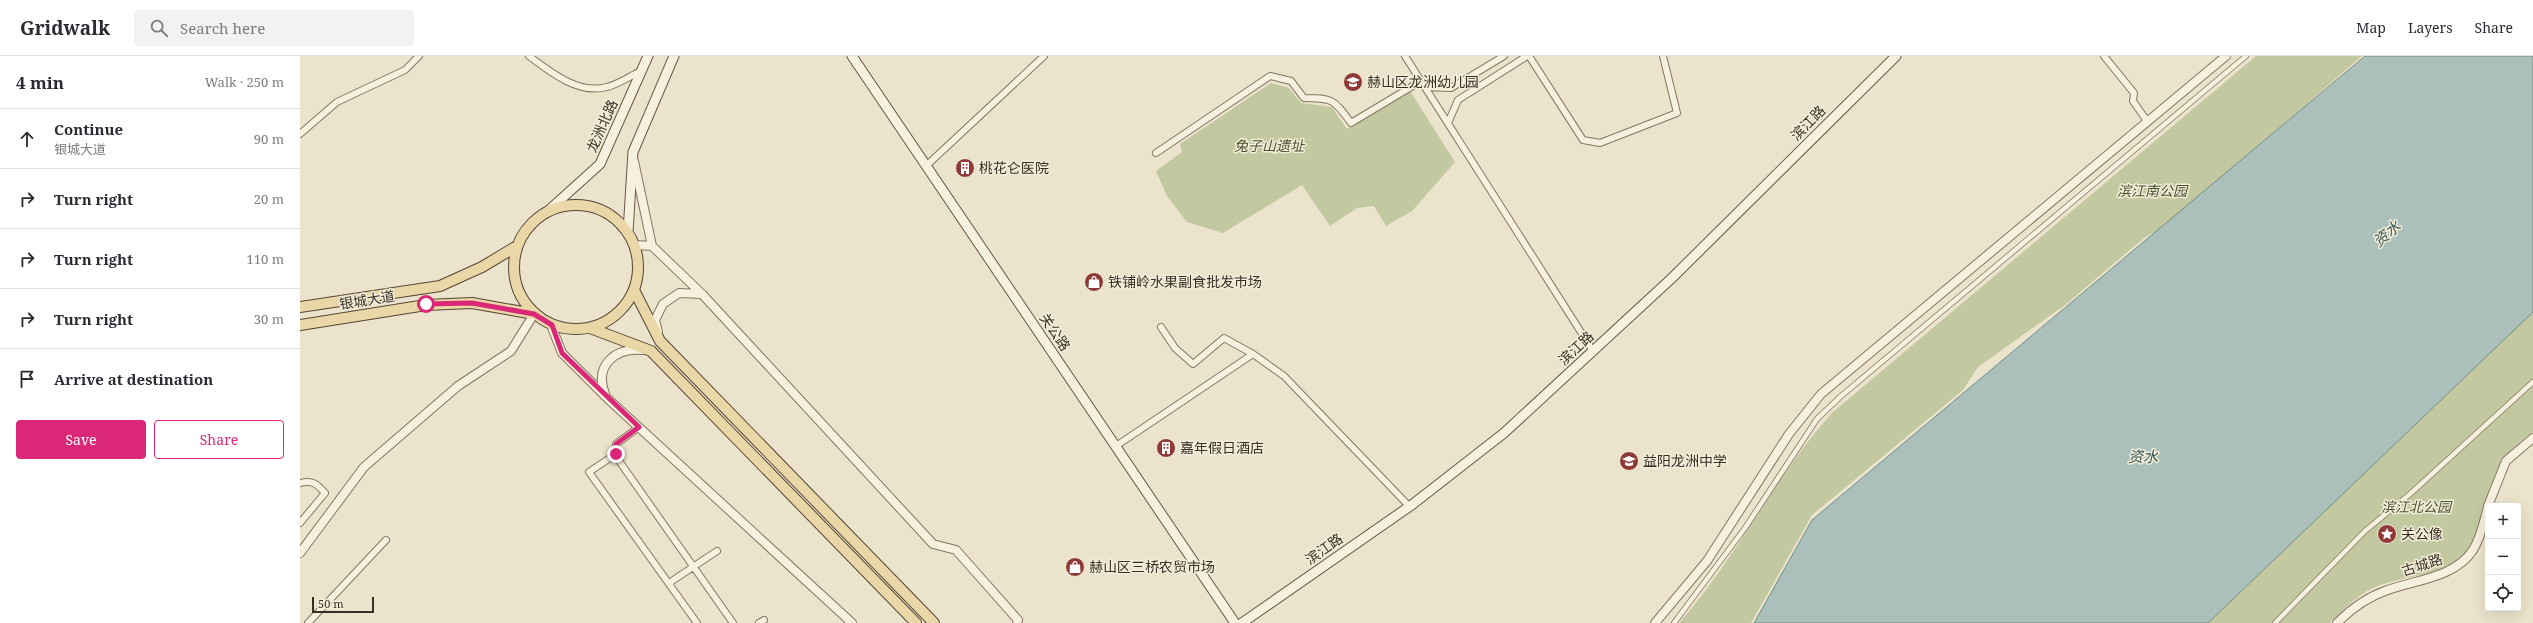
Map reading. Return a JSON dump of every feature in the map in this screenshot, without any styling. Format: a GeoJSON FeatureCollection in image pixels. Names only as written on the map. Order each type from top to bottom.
{"type":"FeatureCollection","features":[{"type":"Feature","properties":{"kind":"main road","name":"龙洲北路"},"geometry":{"type":"LineString","coordinates":[[548,211],[600,164],[648,56]]}},
{"type":"Feature","properties":{"kind":"main road"},"geometry":{"type":"LineString","coordinates":[[628,232],[633,152],[674,56]]}},
{"type":"Feature","properties":{"kind":"main road","name":"关公路"},"geometry":{"type":"LineString","coordinates":[[852,56],[1235,623]]}},
{"type":"Feature","properties":{"kind":"main road","name":"滨江路"},"geometry":{"type":"LineString","coordinates":[[1242,623],[1409,506],[1504,433],[1673,277],[1896,56]]}},
{"type":"Feature","properties":{"kind":"main road"},"geometry":{"type":"LineString","coordinates":[[565,206],[589,207],[600,210],[616,219],[628,232],[634,245],[638,268],[634,290],[624,307],[608,320],[590,328],[570,329],[552,325],[534,314],[522,299],[515,282],[513,264],[517,246],[524,231],[535,220],[548,211],[565,206]]}},
{"type":"Feature","properties":{"kind":"main road","name":"银城大道"},"geometry":{"type":"LineString","coordinates":[[300,307],[440,286],[482,267],[517,246]]}},
{"type":"Feature","properties":{"kind":"main road"},"geometry":{"type":"LineString","coordinates":[[634,290],[660,341],[934,623]]}},
{"type":"Feature","properties":{"kind":"main road","name":"银城大道"},"geometry":{"type":"LineString","coordinates":[[300,325],[426,304],[472,303],[534,314]]}},
{"type":"Feature","properties":{"kind":"main road"},"geometry":{"type":"LineString","coordinates":[[590,328],[651,350],[916,623]]}},
{"type":"Feature","properties":{"kind":"street"},"geometry":{"type":"LineString","coordinates":[[300,134],[337,102],[405,70],[419,56]]}},
{"type":"Feature","properties":{"kind":"street"},"geometry":{"type":"LineString","coordinates":[[529,56],[551,72],[575,86],[606,88],[641,71]]}},
{"type":"Feature","properties":{"kind":"street"},"geometry":{"type":"LineString","coordinates":[[926,166],[1044,56]]}},
{"type":"Feature","properties":{"kind":"street"},"geometry":{"type":"LineString","coordinates":[[1406,56],[1593,351]]}},
{"type":"Feature","properties":{"kind":"street"},"geometry":{"type":"LineString","coordinates":[[1425,87],[1451,88],[1504,56]]}},
{"type":"Feature","properties":{"kind":"street"},"geometry":{"type":"LineString","coordinates":[[1448,123],[1458,100],[1528,56],[1583,140],[1600,143],[1677,113],[1663,56]]}},
{"type":"Feature","properties":{"kind":"street"},"geometry":{"type":"LineString","coordinates":[[2104,56],[2134,93],[2133,101],[2147,120]]}},
{"type":"Feature","properties":{"kind":"street"},"geometry":{"type":"LineString","coordinates":[[1655,623],[1707,561],[1789,434],[1821,394],[2147,120],[2226,56]]}},
{"type":"Feature","properties":{"kind":"street"},"geometry":{"type":"LineString","coordinates":[[1674,623],[1745,528],[1817,419],[1840,397],[2246,56]]}},
{"type":"Feature","properties":{"kind":"street"},"geometry":{"type":"LineString","coordinates":[[1156,153],[1270,76],[1291,81],[1304,98],[1327,98],[1340,107],[1351,123],[1421,81]]}},
{"type":"Feature","properties":{"kind":"street"},"geometry":{"type":"LineString","coordinates":[[633,152],[652,246],[702,294],[933,544],[956,550],[1018,620],[1017,623]]}},
{"type":"Feature","properties":{"kind":"street"},"geometry":{"type":"LineString","coordinates":[[634,245],[652,246]]}},
{"type":"Feature","properties":{"kind":"street"},"geometry":{"type":"LineString","coordinates":[[660,341],[656,320],[663,304],[679,293],[702,294]]}},
{"type":"Feature","properties":{"kind":"street"},"geometry":{"type":"LineString","coordinates":[[300,553],[364,467],[458,386],[511,351],[534,314]]}},
{"type":"Feature","properties":{"kind":"street"},"geometry":{"type":"LineString","coordinates":[[552,325],[562,353],[607,398],[852,623]]}},
{"type":"Feature","properties":{"kind":"street"},"geometry":{"type":"LineString","coordinates":[[1160,327],[1175,348],[1193,364],[1224,338],[1254,354],[1284,376],[1409,506]]}},
{"type":"Feature","properties":{"kind":"street"},"geometry":{"type":"LineString","coordinates":[[607,398],[601,383],[604,368],[612,358],[616,354],[633,350],[651,350]]}},
{"type":"Feature","properties":{"kind":"street"},"geometry":{"type":"LineString","coordinates":[[1116,446],[1254,354]]}},
{"type":"Feature","properties":{"kind":"street"},"geometry":{"type":"LineString","coordinates":[[2275,623],[2365,531],[2410,494],[2533,382]]}},
{"type":"Feature","properties":{"kind":"street"},"geometry":{"type":"LineString","coordinates":[[639,427],[616,444],[616,454],[733,623]]}},
{"type":"Feature","properties":{"kind":"street","name":"古城路"},"geometry":{"type":"LineString","coordinates":[[2489,503],[2506,461],[2533,438]]}},
{"type":"Feature","properties":{"kind":"street"},"geometry":{"type":"LineString","coordinates":[[616,454],[589,472],[697,623]]}},
{"type":"Feature","properties":{"kind":"street"},"geometry":{"type":"LineString","coordinates":[[300,483],[308,481],[316,483],[325,493],[300,523]]}},
{"type":"Feature","properties":{"kind":"street","name":"古城路"},"geometry":{"type":"LineString","coordinates":[[2337,623],[2346,614],[2384,591],[2448,572],[2461,563],[2478,542],[2485,517]]}},
{"type":"Feature","properties":{"kind":"street"},"geometry":{"type":"LineString","coordinates":[[308,623],[386,540]]}},
{"type":"Feature","properties":{"kind":"street"},"geometry":{"type":"LineString","coordinates":[[669,583],[717,551]]}},
{"type":"Feature","properties":{"kind":"green space","name":"滨江南公园"},"geometry":{"type":"Polygon","coordinates":[[[2256,56],[2362,56],[2168,224],[2144,238],[2065,305],[1978,367],[1963,390],[1812,515],[1751,623],[1679,623],[1719,572],[1792,463],[1833,412],[2256,56]]]}},
{"type":"Feature","properties":{"kind":"green space","name":"兔子山遗址"},"geometry":{"type":"Polygon","coordinates":[[[1271,83],[1289,88],[1301,103],[1332,107],[1347,129],[1410,91],[1455,162],[1412,211],[1386,226],[1374,206],[1357,208],[1330,226],[1302,185],[1223,233],[1187,222],[1167,196],[1156,171],[1182,152],[1180,144],[1271,83]]]}},
{"type":"Feature","properties":{"kind":"green space","name":"滨江北公园"},"geometry":{"type":"Polygon","coordinates":[[[2533,313],[2533,432],[2512,450],[2499,470],[2487,503],[2485,503],[2485,508],[2475,538],[2469,549],[2461,558],[2440,569],[2373,588],[2353,601],[2330,623],[2202,623],[2506,334],[2533,313]]]}},
{"type":"Feature","properties":{"kind":"water","name":"资水"},"geometry":{"type":"Polygon","coordinates":[[[2365,56],[2533,56],[2533,312],[2208,623],[1754,623],[1812,520],[2365,56]]]}},
{"type":"Feature","properties":{"kind":"place","name":"赫山区龙洲幼儿园"},"geometry":{"type":"Point","coordinates":[1353,82]}},
{"type":"Feature","properties":{"kind":"place","name":"桃花仑医院"},"geometry":{"type":"Point","coordinates":[965,168]}},
{"type":"Feature","properties":{"kind":"place","name":"铁铺岭水果副食批发市场"},"geometry":{"type":"Point","coordinates":[1094,282]}},
{"type":"Feature","properties":{"kind":"place","name":"嘉年假日酒店"},"geometry":{"type":"Point","coordinates":[1166,448]}},
{"type":"Feature","properties":{"kind":"place","name":"益阳龙洲中学"},"geometry":{"type":"Point","coordinates":[1629,461]}},
{"type":"Feature","properties":{"kind":"place","name":"关公像"},"geometry":{"type":"Point","coordinates":[2387,534]}},
{"type":"Feature","properties":{"kind":"place","name":"赫山区三桥农贸市场"},"geometry":{"type":"Point","coordinates":[1075,567]}},
{"type":"Feature","properties":{"kind":"route"},"geometry":{"type":"LineString","coordinates":[[426,304],[472,303],[534,314],[552,325],[562,353],[607,398],[639,427],[616,444],[616,454]]}}]}
